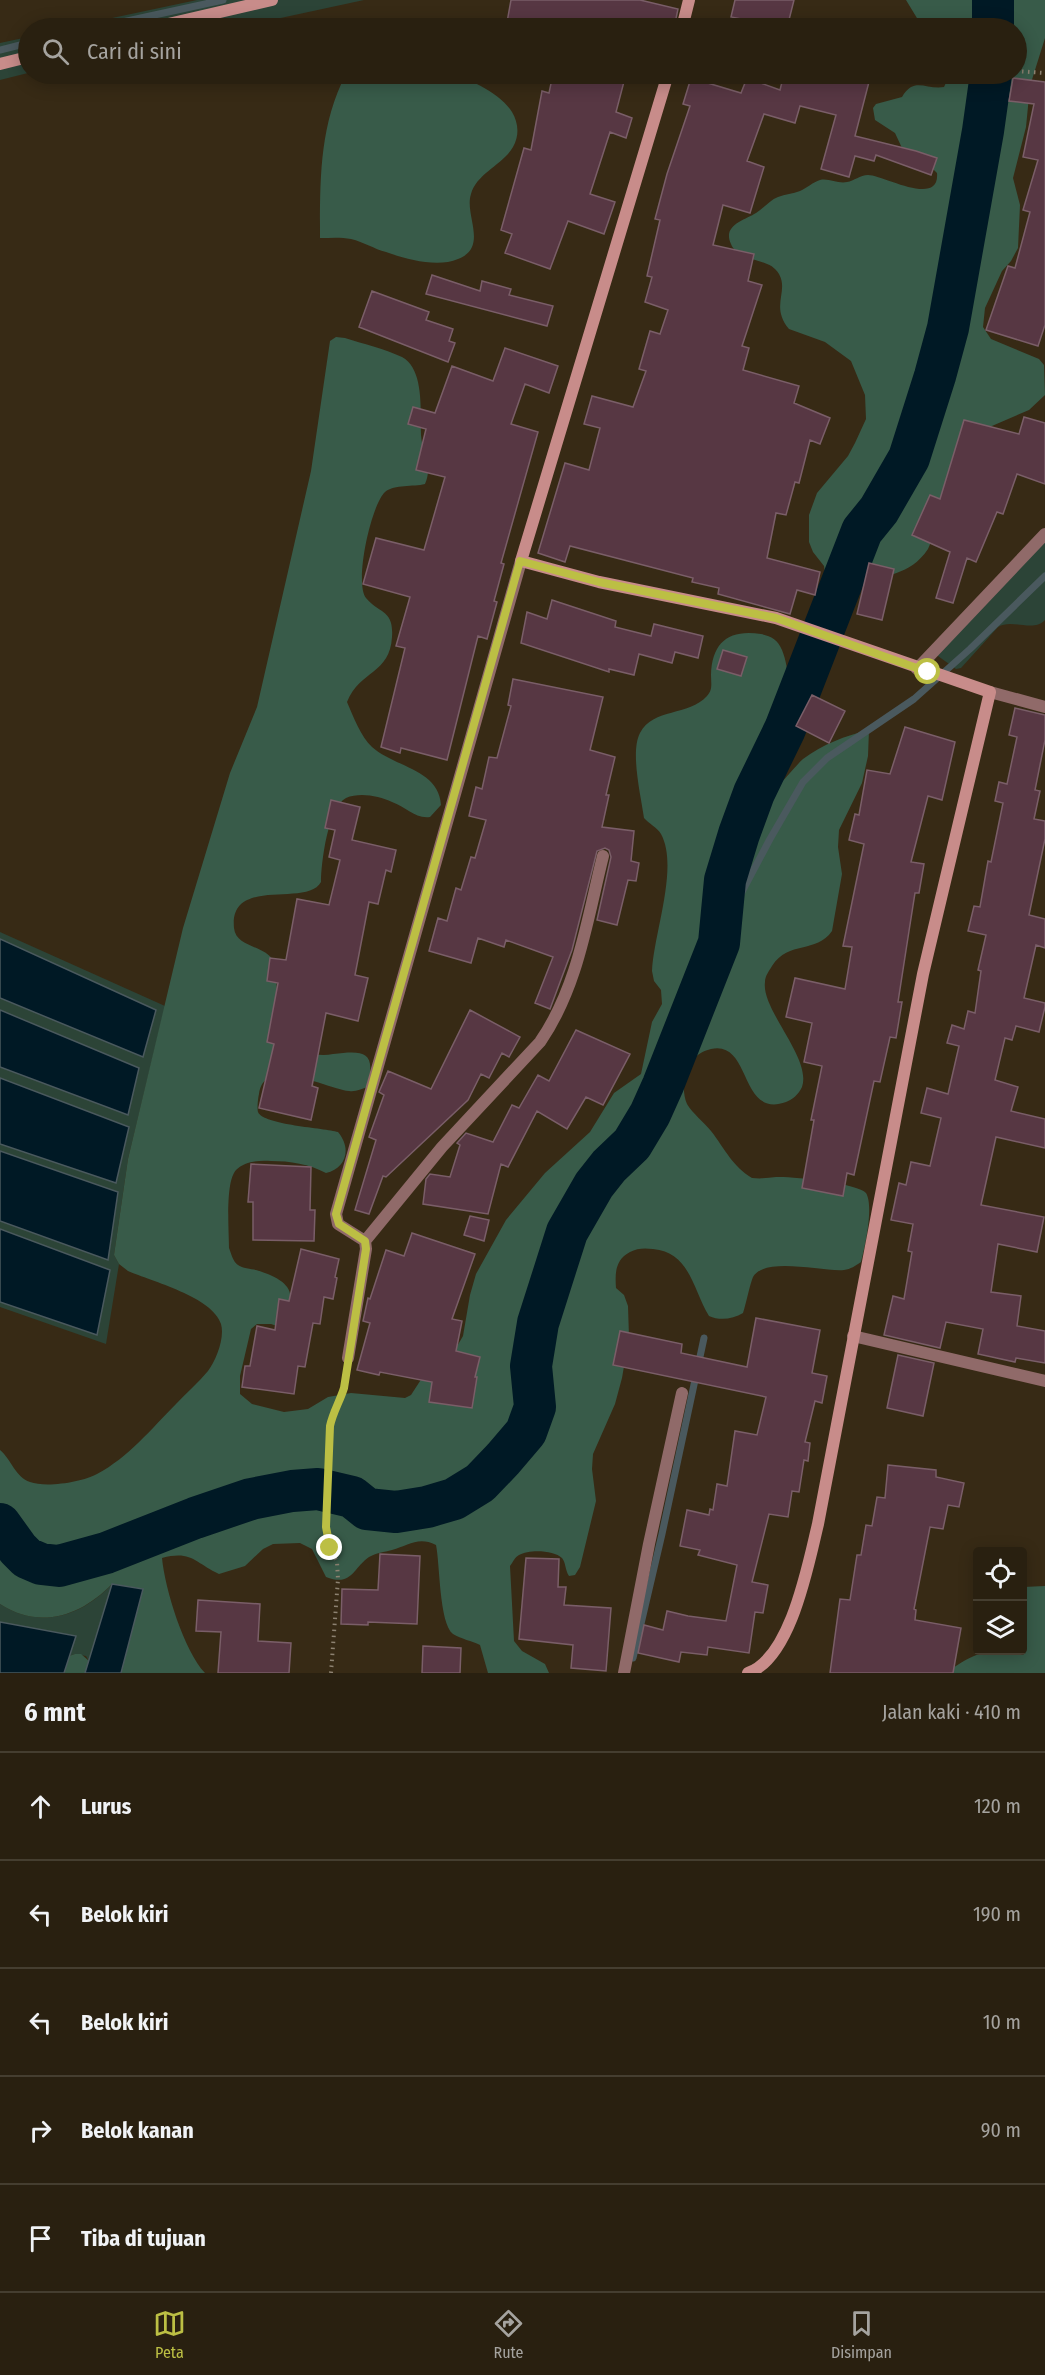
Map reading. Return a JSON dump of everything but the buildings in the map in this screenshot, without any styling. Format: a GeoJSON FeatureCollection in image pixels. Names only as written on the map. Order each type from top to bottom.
{"type":"FeatureCollection","features":[{"type":"Feature","properties":{"kind":"street"},"geometry":{"type":"LineString","coordinates":[[194,18],[272,0]]}},
{"type":"Feature","properties":{"kind":"street"},"geometry":{"type":"LineString","coordinates":[[685,18],[690,0]]}},
{"type":"Feature","properties":{"kind":"street"},"geometry":{"type":"LineString","coordinates":[[0,64],[18,60]]}},
{"type":"Feature","properties":{"kind":"street"},"geometry":{"type":"LineString","coordinates":[[365,1241],[339,1224],[336,1214],[520,561],[665,84]]}},
{"type":"Feature","properties":{"kind":"street"},"geometry":{"type":"LineString","coordinates":[[923,671],[1045,534]]}},
{"type":"Feature","properties":{"kind":"street"},"geometry":{"type":"LineString","coordinates":[[520,561],[599,582],[776,618],[923,671],[1045,707]]}},
{"type":"Feature","properties":{"kind":"street"},"geometry":{"type":"LineString","coordinates":[[748,1673],[758,1669],[771,1657],[783,1639],[805,1580],[818,1524],[923,974],[990,692]]}},
{"type":"Feature","properties":{"kind":"street"},"geometry":{"type":"LineString","coordinates":[[348,1358],[366,1249],[365,1241],[442,1147],[540,1042],[550,1027],[562,1007],[572,979],[603,856]]}},
{"type":"Feature","properties":{"kind":"street"},"geometry":{"type":"LineString","coordinates":[[854,1336],[1045,1381]]}},
{"type":"Feature","properties":{"kind":"street"},"geometry":{"type":"LineString","coordinates":[[624,1673],[682,1393]]}},
{"type":"Feature","properties":{"kind":"path"},"geometry":{"type":"LineString","coordinates":[[1027,71],[1045,73]]}},
{"type":"Feature","properties":{"kind":"path"},"geometry":{"type":"LineString","coordinates":[[332,1673],[338,1579],[337,1562],[327,1539],[327,1476],[330,1426],[333,1410],[340,1401],[344,1388],[348,1358]]}},
{"type":"Feature","properties":{"kind":"green space"},"geometry":{"type":"Polygon","coordinates":[[[197,0],[364,0],[280,18],[112,18],[197,0]]]}},
{"type":"Feature","properties":{"kind":"green space"},"geometry":{"type":"Polygon","coordinates":[[[906,0],[1045,0],[1045,38],[1030,86],[1026,127],[1013,178],[1020,205],[1018,248],[1002,271],[985,308],[983,327],[991,339],[1039,359],[1044,365],[1045,395],[1029,410],[978,432],[928,549],[921,558],[905,569],[859,588],[837,612],[824,614],[821,610],[826,580],[824,566],[813,552],[809,542],[809,515],[817,493],[848,456],[855,443],[866,419],[865,395],[851,361],[825,342],[789,329],[781,313],[782,281],[779,274],[768,265],[740,255],[731,244],[729,237],[736,224],[756,213],[775,198],[800,191],[820,180],[844,182],[868,175],[920,189],[930,188],[936,183],[937,173],[928,164],[902,148],[895,133],[875,120],[873,108],[876,104],[902,97],[916,85],[944,87],[945,84],[1027,84],[1027,18],[917,18],[906,0]]]}},
{"type":"Feature","properties":{"kind":"green space"},"geometry":{"type":"Polygon","coordinates":[[[18,39],[18,76],[0,80],[0,43],[18,39]]]}},
{"type":"Feature","properties":{"kind":"green space"},"geometry":{"type":"Polygon","coordinates":[[[342,84],[477,84],[492,92],[507,105],[516,120],[517,138],[509,153],[474,187],[471,194],[470,211],[474,239],[467,254],[450,262],[431,263],[382,251],[351,239],[320,238],[323,154],[342,84]]]}},
{"type":"Feature","properties":{"kind":"green space"},"geometry":{"type":"Polygon","coordinates":[[[336,337],[402,357],[415,371],[418,381],[421,435],[428,466],[427,478],[425,484],[389,489],[385,492],[374,512],[363,561],[363,590],[366,598],[385,613],[391,621],[390,649],[386,658],[359,684],[347,702],[368,743],[381,754],[424,776],[438,793],[441,805],[430,817],[425,817],[375,797],[357,795],[346,798],[334,812],[330,824],[324,849],[321,882],[313,889],[301,893],[256,897],[244,902],[236,912],[234,928],[236,935],[245,943],[265,952],[274,962],[280,1002],[304,1054],[360,1053],[369,1060],[370,1066],[367,1087],[354,1091],[284,1075],[272,1076],[263,1082],[258,1106],[258,1112],[262,1116],[282,1123],[338,1132],[346,1151],[338,1167],[326,1173],[299,1164],[262,1161],[244,1165],[236,1170],[233,1176],[230,1185],[228,1219],[229,1248],[233,1260],[240,1266],[278,1279],[285,1284],[291,1297],[290,1306],[280,1327],[271,1324],[257,1324],[251,1329],[240,1376],[240,1394],[252,1404],[284,1412],[308,1409],[328,1397],[351,1393],[405,1398],[411,1395],[422,1378],[456,1348],[463,1336],[476,1274],[506,1220],[545,1173],[590,1132],[614,1093],[641,1074],[652,1022],[662,1004],[661,990],[654,981],[652,971],[667,882],[667,864],[666,848],[661,834],[644,818],[637,774],[637,741],[640,733],[653,719],[691,707],[709,694],[712,664],[719,646],[731,636],[740,634],[761,634],[774,639],[780,647],[786,664],[788,681],[786,706],[769,736],[766,747],[764,764],[766,781],[776,786],[803,759],[818,749],[869,730],[868,756],[862,783],[839,830],[838,847],[842,874],[832,931],[818,943],[786,953],[779,958],[765,980],[770,1006],[800,1062],[803,1075],[801,1090],[786,1102],[771,1104],[760,1100],[733,1056],[724,1049],[711,1049],[699,1054],[689,1064],[684,1078],[685,1100],[734,1163],[752,1178],[784,1177],[823,1181],[851,1186],[866,1193],[869,1217],[866,1237],[861,1262],[849,1269],[782,1266],[759,1271],[753,1277],[743,1313],[726,1319],[709,1316],[689,1274],[675,1257],[665,1252],[644,1248],[633,1251],[621,1259],[616,1272],[616,1288],[624,1295],[628,1306],[629,1337],[615,1404],[593,1454],[592,1469],[596,1501],[580,1567],[575,1575],[569,1576],[562,1558],[553,1553],[541,1551],[523,1553],[515,1558],[510,1566],[514,1641],[522,1651],[545,1664],[549,1673],[488,1673],[480,1645],[456,1636],[448,1628],[443,1606],[436,1545],[424,1541],[369,1557],[351,1575],[341,1580],[326,1577],[312,1549],[300,1543],[273,1544],[263,1549],[245,1566],[219,1574],[187,1557],[162,1558],[167,1586],[177,1619],[190,1650],[205,1673],[121,1673],[143,1589],[112,1584],[87,1604],[59,1616],[45,1618],[15,1612],[0,1604],[0,1450],[21,1477],[37,1484],[64,1483],[97,1474],[129,1451],[200,1380],[208,1371],[219,1349],[222,1330],[216,1314],[180,1291],[128,1271],[119,1264],[114,1255],[128,1159],[183,928],[230,773],[257,707],[311,471],[330,341],[336,337]]]}},
{"type":"Feature","properties":{"kind":"green space"},"geometry":{"type":"Polygon","coordinates":[[[1045,539],[1045,620],[1040,624],[1029,626],[1010,624],[998,627],[961,668],[956,669],[938,656],[936,652],[1045,539]]]}},
{"type":"Feature","properties":{"kind":"green space"},"geometry":{"type":"Polygon","coordinates":[[[0,932],[165,1006],[128,1159],[114,1255],[119,1264],[106,1344],[0,1307],[0,1302],[97,1335],[110,1270],[0,1229],[0,1221],[108,1260],[118,1192],[0,1151],[0,1144],[116,1183],[129,1127],[0,1078],[0,1067],[128,1115],[139,1068],[0,1010],[0,998],[143,1056],[156,1010],[0,939],[0,932]]]}},
{"type":"Feature","properties":{"kind":"green space"},"geometry":{"type":"Polygon","coordinates":[[[112,1584],[89,1661],[86,1656],[75,1654],[69,1656],[75,1636],[0,1622],[0,1604],[15,1612],[30,1616],[45,1618],[60,1616],[87,1604],[112,1584]]]}},
{"type":"Feature","properties":{"kind":"green space"},"geometry":{"type":"Polygon","coordinates":[[[1045,1586],[1045,1673],[946,1673],[977,1655],[1027,1655],[1027,1587],[1045,1586]]]}},
{"type":"Feature","properties":{"kind":"green space"},"geometry":{"type":"Polygon","coordinates":[[[81,1654],[89,1661],[85,1673],[64,1673],[69,1656],[81,1654]]]}},
{"type":"Feature","properties":{"kind":"water"},"geometry":{"type":"Polygon","coordinates":[[[0,939],[156,1010],[143,1057],[0,998],[0,939]]]}},
{"type":"Feature","properties":{"kind":"water"},"geometry":{"type":"Polygon","coordinates":[[[0,1010],[139,1068],[128,1115],[0,1067],[0,1010]]]}},
{"type":"Feature","properties":{"kind":"water"},"geometry":{"type":"Polygon","coordinates":[[[0,1078],[129,1127],[116,1183],[0,1144],[0,1078]]]}},
{"type":"Feature","properties":{"kind":"water"},"geometry":{"type":"Polygon","coordinates":[[[0,1151],[118,1192],[108,1260],[0,1221],[0,1151]]]}},
{"type":"Feature","properties":{"kind":"water"},"geometry":{"type":"Polygon","coordinates":[[[0,1229],[110,1270],[97,1335],[0,1302],[0,1229]]]}},
{"type":"Feature","properties":{"kind":"water"},"geometry":{"type":"Polygon","coordinates":[[[112,1584],[143,1589],[121,1673],[85,1673],[112,1584]]]}},
{"type":"Feature","properties":{"kind":"water"},"geometry":{"type":"Polygon","coordinates":[[[0,1622],[76,1636],[64,1673],[0,1673],[0,1622]]]}},
{"type":"Feature","properties":{"kind":"waterway"},"geometry":{"type":"LineString","coordinates":[[141,18],[223,0]]}},
{"type":"Feature","properties":{"kind":"waterway"},"geometry":{"type":"LineString","coordinates":[[993,0],[993,18]]}},
{"type":"Feature","properties":{"kind":"waterway"},"geometry":{"type":"LineString","coordinates":[[0,50],[18,46]]}},
{"type":"Feature","properties":{"kind":"waterway"},"geometry":{"type":"LineString","coordinates":[[0,1524],[27,1558],[41,1564],[59,1566],[106,1553],[251,1499],[292,1491],[318,1489],[352,1497],[367,1509],[396,1512],[427,1507],[454,1499],[480,1483],[526,1432],[535,1407],[531,1366],[538,1323],[567,1232],[594,1185],[609,1166],[632,1144],[650,1114],[663,1085],[719,943],[725,880],[754,793],[785,729],[862,531],[879,510],[909,458],[948,328],[990,84]]}},
{"type":"Feature","properties":{"kind":"waterway"},"geometry":{"type":"LineString","coordinates":[[719,943],[735,905],[803,782],[827,758],[914,699],[970,649],[1045,576]]}},
{"type":"Feature","properties":{"kind":"waterway"},"geometry":{"type":"LineString","coordinates":[[633,1658],[704,1338]]}},
{"type":"Feature","properties":{"kind":"route"},"geometry":{"type":"LineString","coordinates":[[330,1548],[326,1527],[330,1426],[333,1410],[340,1401],[344,1388],[366,1249],[365,1241],[337,1222],[336,1214],[362,1115],[520,561],[599,582],[776,618],[928,672]]}}]}
